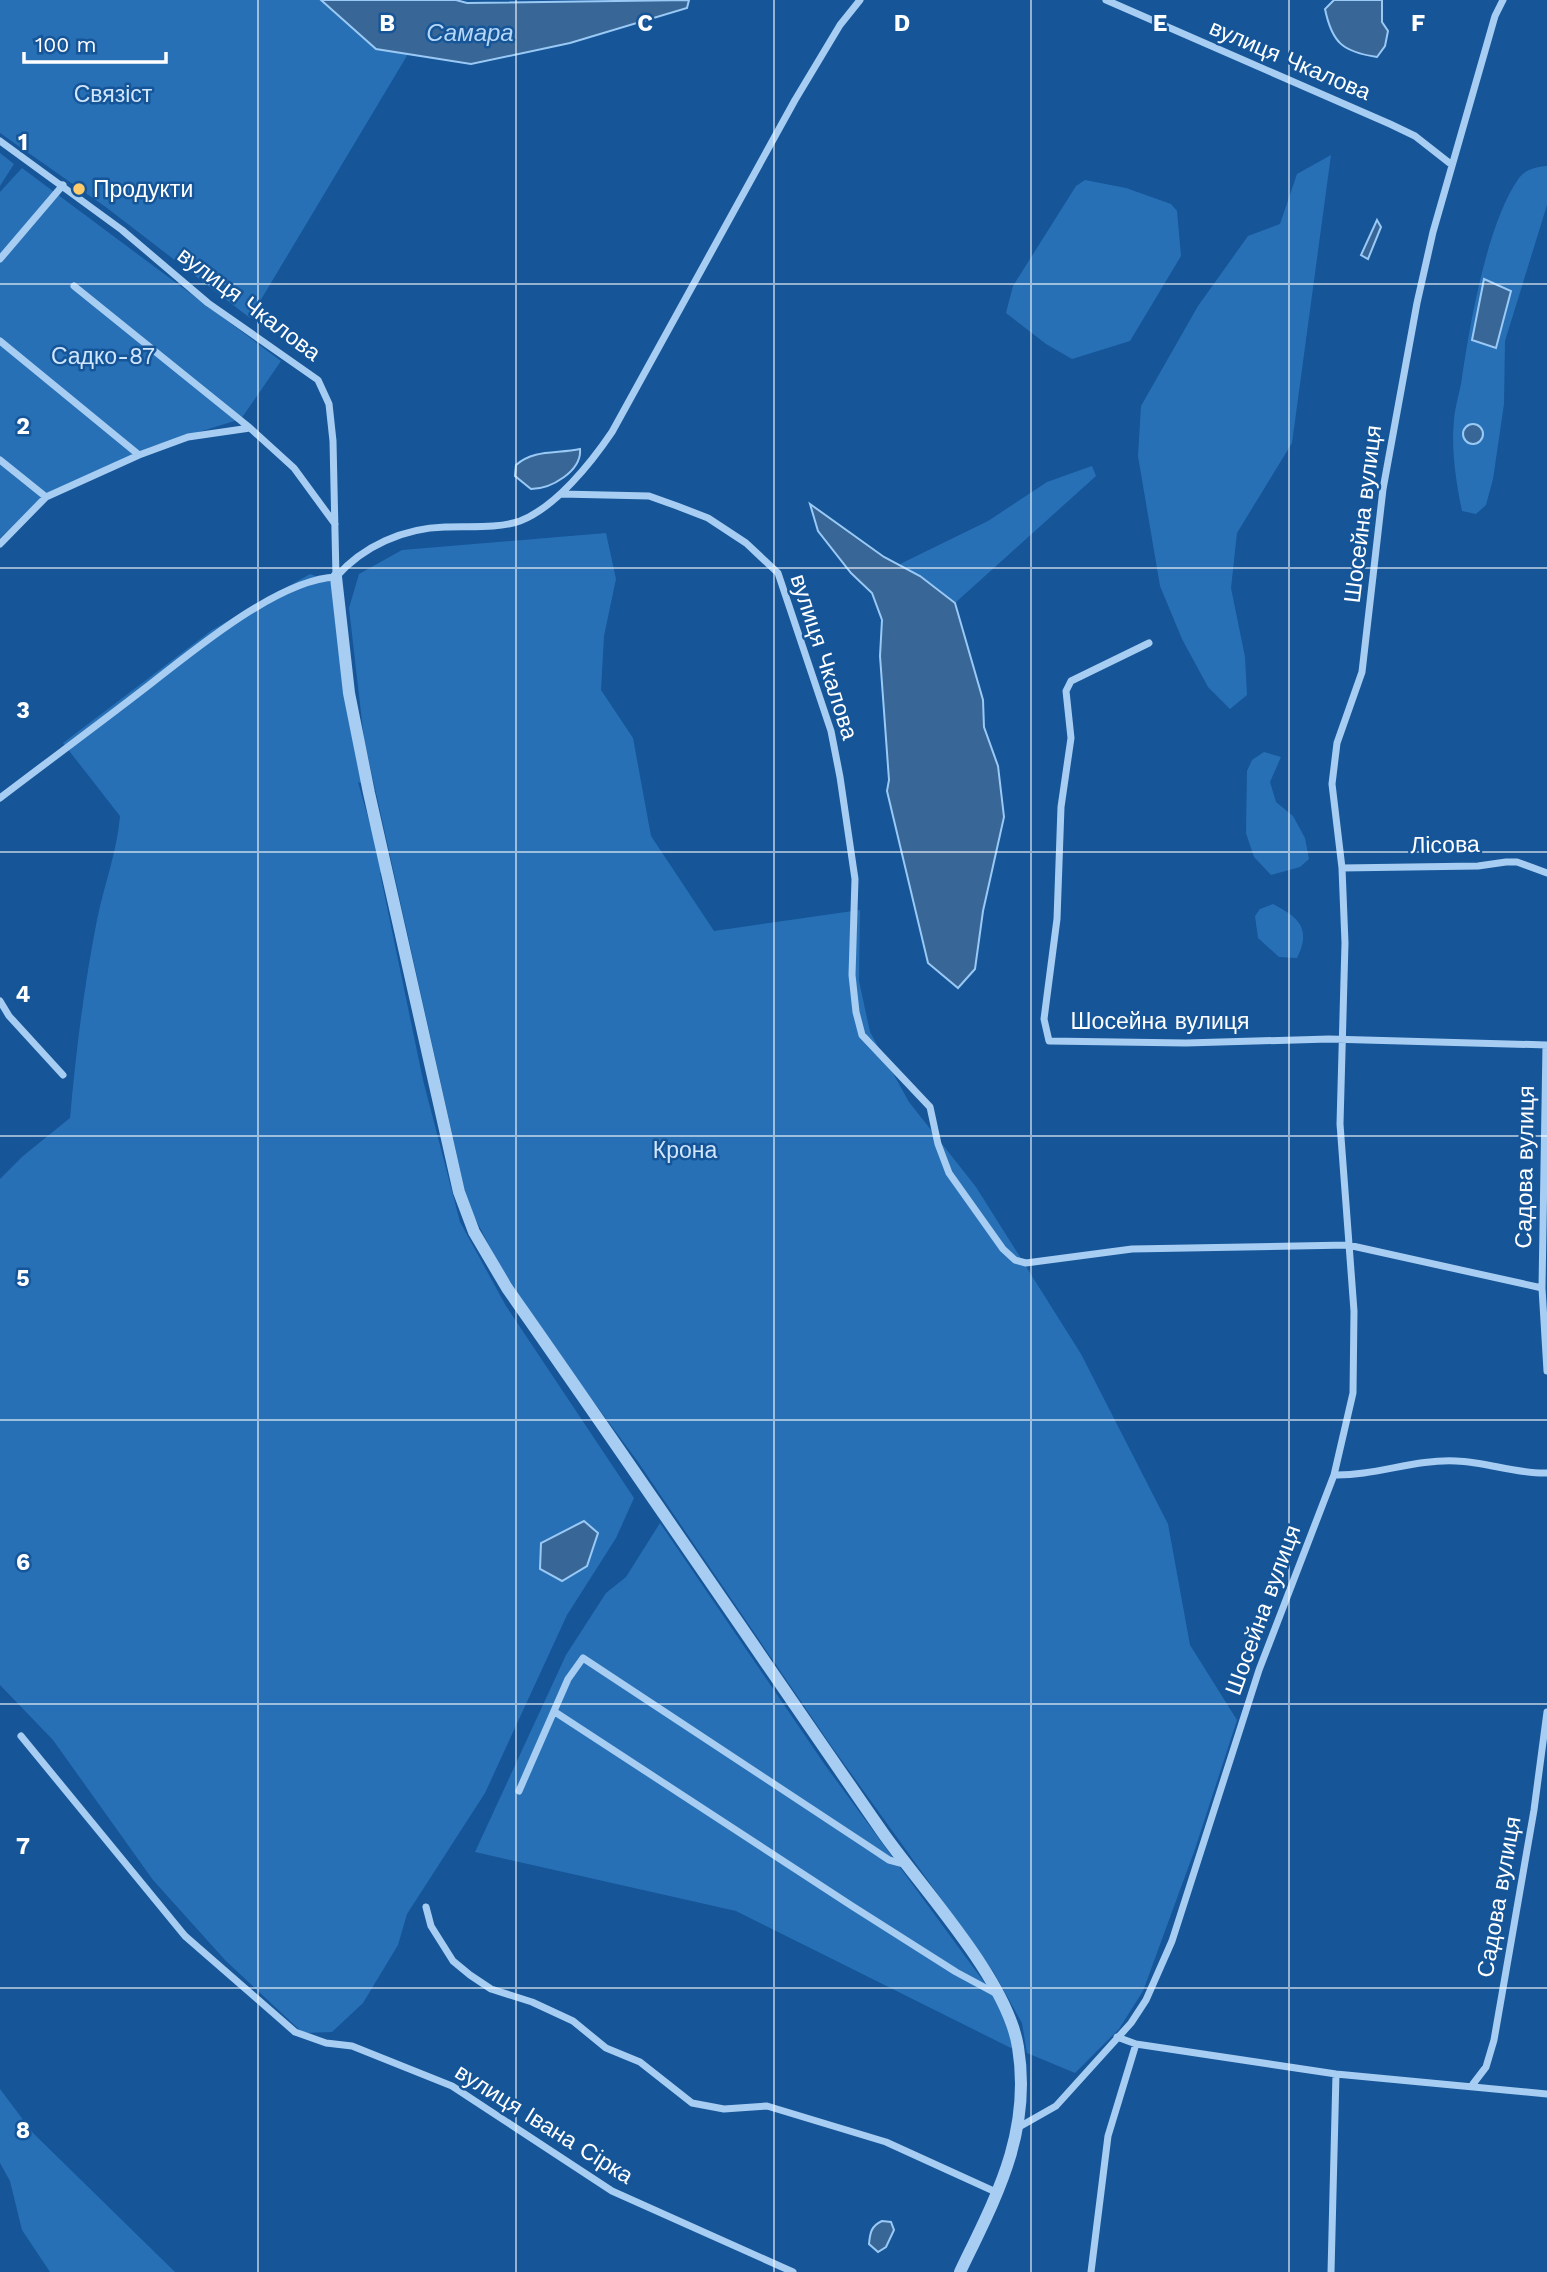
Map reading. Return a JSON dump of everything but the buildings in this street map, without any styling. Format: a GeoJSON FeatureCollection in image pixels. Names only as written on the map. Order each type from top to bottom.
{"type":"FeatureCollection","features":[{"type":"Feature","properties":{"kind":"street"},"geometry":{"type":"LineString","coordinates":[[0,798],[198,646],[290,590],[316,578],[336,577],[368,549],[404,534],[442,527],[485,527],[521,521],[561,494],[590,464],[612,432],[795,100],[840,25],[860,0]]}},
{"type":"Feature","properties":{"kind":"street","name":"вулиця Чкалова"},"geometry":{"type":"LineString","coordinates":[[1106,0],[1390,124],[1415,136],[1452,165]]}},
{"type":"Feature","properties":{"kind":"street","name":"Шосейна вулиця"},"geometry":{"type":"LineString","coordinates":[[1019,2127],[1056,2106],[1131,2023],[1146,2000],[1172,1941],[1259,1670],[1334,1475],[1353,1393],[1354,1311],[1340,1124],[1343,1041],[1342,868],[1332,784],[1337,743],[1362,672],[1383,489],[1397,399],[1433,232],[1495,16],[1503,0]]}},
{"type":"Feature","properties":{"kind":"street","name":"вулиця Чкалова"},"geometry":{"type":"LineString","coordinates":[[0,141],[64,185],[208,303],[318,380],[330,416],[336,577]]}},
{"type":"Feature","properties":{"kind":"street"},"geometry":{"type":"LineString","coordinates":[[0,259],[64,185]]}},
{"type":"Feature","properties":{"kind":"street"},"geometry":{"type":"LineString","coordinates":[[74,286],[250,428],[294,468],[335,524]]}},
{"type":"Feature","properties":{"kind":"street"},"geometry":{"type":"LineString","coordinates":[[0,341],[139,455]]}},
{"type":"Feature","properties":{"kind":"street"},"geometry":{"type":"LineString","coordinates":[[0,544],[46,497],[139,455],[188,437],[250,428]]}},
{"type":"Feature","properties":{"kind":"street"},"geometry":{"type":"LineString","coordinates":[[0,460],[46,497]]}},
{"type":"Feature","properties":{"kind":"street","name":"вулиця Чкалова"},"geometry":{"type":"LineString","coordinates":[[561,494],[649,496],[677,506],[708,518],[746,543],[778,573],[831,731],[855,879],[852,975],[856,1012],[862,1035],[930,1107],[938,1144],[949,1173],[1003,1249],[1015,1260],[1026,1263],[1132,1248],[1348,1245]]}},
{"type":"Feature","properties":{"kind":"street"},"geometry":{"type":"LineString","coordinates":[[336,577],[349,693],[369,793],[459,1192],[474,1232],[507,1288],[905,1864],[982,1966],[1008,2009],[1018,2044],[1022,2078],[1019,2127],[998,2193],[960,2272]]}},
{"type":"Feature","properties":{"kind":"street","name":"Шосейна вулиця"},"geometry":{"type":"LineString","coordinates":[[1149,643],[1071,681],[1066,691],[1071,738],[1061,807],[1057,919],[1044,1019],[1049,1041],[1343,1041],[1546,1045]]}},
{"type":"Feature","properties":{"kind":"street","name":"Лісова"},"geometry":{"type":"LineString","coordinates":[[1342,868],[1478,866],[1517,862],[1547,873]]}},
{"type":"Feature","properties":{"kind":"street"},"geometry":{"type":"LineString","coordinates":[[0,1001],[9,1016],[63,1075]]}},
{"type":"Feature","properties":{"kind":"street","name":"Садова вулиця"},"geometry":{"type":"LineString","coordinates":[[1546,1045],[1542,1288],[1547,1371]]}},
{"type":"Feature","properties":{"kind":"street","name":"Садова вулиця"},"geometry":{"type":"LineString","coordinates":[[1348,1245],[1542,1288]]}},
{"type":"Feature","properties":{"kind":"street"},"geometry":{"type":"LineString","coordinates":[[1334,1475],[1355,1475],[1459,1461],[1547,1473]]}},
{"type":"Feature","properties":{"kind":"street"},"geometry":{"type":"LineString","coordinates":[[519,1791],[568,1679],[583,1658],[889,1860],[905,1864]]}},
{"type":"Feature","properties":{"kind":"street"},"geometry":{"type":"LineString","coordinates":[[555,1712],[677,1794],[774,1853],[956,1972],[999,1994]]}},
{"type":"Feature","properties":{"kind":"street","name":"Садова вулиця"},"geometry":{"type":"LineString","coordinates":[[1473,2084],[1486,2067],[1494,2040],[1534,1810],[1547,1712]]}},
{"type":"Feature","properties":{"kind":"street","name":"вулиця Івана Сірка"},"geometry":{"type":"LineString","coordinates":[[21,1736],[184,1936],[295,2032],[326,2043],[352,2046],[452,2086],[611,2191],[793,2272]]}},
{"type":"Feature","properties":{"kind":"street"},"geometry":{"type":"LineString","coordinates":[[426,1907],[431,1926],[453,1961],[470,1975],[491,1989],[532,2002],[573,2021],[606,2048],[640,2062],[692,2104],[724,2109],[767,2106],[886,2142],[998,2193]]}},
{"type":"Feature","properties":{"kind":"street"},"geometry":{"type":"LineString","coordinates":[[1117,2037],[1136,2044],[1336,2074],[1473,2084],[1547,2094]]}},
{"type":"Feature","properties":{"kind":"street"},"geometry":{"type":"LineString","coordinates":[[1091,2272],[1108,2136],[1136,2044]]}},
{"type":"Feature","properties":{"kind":"street"},"geometry":{"type":"LineString","coordinates":[[1331,2272],[1336,2074]]}},
{"type":"Feature","properties":{"kind":"green space","name":"Связіст"},"geometry":{"type":"Polygon","coordinates":[[[0,0],[321,0],[376,49],[408,54],[250,318],[107,208],[0,133],[0,0]]]}},
{"type":"Feature","properties":{"kind":"green space"},"geometry":{"type":"Polygon","coordinates":[[[0,153],[14,164],[0,186],[0,153]]]}},
{"type":"Feature","properties":{"kind":"green space"},"geometry":{"type":"Polygon","coordinates":[[[1331,155],[1292,443],[1237,533],[1231,588],[1245,657],[1247,695],[1230,709],[1208,687],[1182,639],[1160,586],[1138,456],[1141,406],[1198,306],[1248,236],[1280,224],[1297,174],[1331,155]]]}},
{"type":"Feature","properties":{"kind":"green space"},"geometry":{"type":"Polygon","coordinates":[[[1547,166],[1547,205],[1505,341],[1504,404],[1493,479],[1486,505],[1476,514],[1462,511],[1455,466],[1454,420],[1482,275],[1498,221],[1519,178],[1532,169],[1547,166]]]}},
{"type":"Feature","properties":{"kind":"green space","name":"Садко-87"},"geometry":{"type":"Polygon","coordinates":[[[22,168],[281,361],[241,419],[150,447],[47,493],[0,538],[0,192],[22,168]]]}},
{"type":"Feature","properties":{"kind":"green space"},"geometry":{"type":"Polygon","coordinates":[[[1085,180],[1126,188],[1171,204],[1177,211],[1181,256],[1130,341],[1072,359],[1046,344],[1006,313],[1013,286],[1076,186],[1085,180]]]}},
{"type":"Feature","properties":{"kind":"green space"},"geometry":{"type":"Polygon","coordinates":[[[1092,466],[1096,476],[955,603],[920,576],[898,565],[988,521],[1047,482],[1092,466]]]}},
{"type":"Feature","properties":{"kind":"green space","name":"Крона"},"geometry":{"type":"Polygon","coordinates":[[[606,533],[616,579],[604,636],[601,690],[633,738],[651,836],[714,931],[860,910],[859,981],[870,1032],[909,1102],[976,1187],[1081,1354],[1168,1524],[1190,1645],[1237,1720],[1195,1849],[1143,1991],[1119,2029],[1075,2073],[1027,2053],[1022,2023],[993,1971],[832,1747],[638,1462],[571,1371],[502,1270],[468,1205],[364,739],[349,608],[359,574],[402,550],[606,533]]]}},
{"type":"Feature","properties":{"kind":"green space"},"geometry":{"type":"Polygon","coordinates":[[[310,574],[333,582],[365,785],[358,782],[384,874],[380,873],[423,1080],[460,1222],[506,1306],[634,1498],[616,1538],[567,1615],[485,1793],[407,1914],[398,1945],[363,2003],[332,2032],[303,2033],[225,1960],[153,1880],[53,1740],[0,1685],[0,1179],[23,1156],[70,1118],[88,969],[120,816],[63,743],[212,630],[310,574]]]}},
{"type":"Feature","properties":{"kind":"green space"},"geometry":{"type":"Polygon","coordinates":[[[1264,752],[1281,757],[1270,782],[1276,802],[1293,816],[1305,838],[1309,859],[1300,867],[1271,875],[1254,857],[1246,833],[1247,771],[1252,760],[1264,752]]]}},
{"type":"Feature","properties":{"kind":"green space"},"geometry":{"type":"Polygon","coordinates":[[[1273,904],[1296,919],[1303,931],[1297,958],[1279,957],[1258,938],[1255,916],[1260,909],[1273,904]]]}},
{"type":"Feature","properties":{"kind":"green space"},"geometry":{"type":"Polygon","coordinates":[[[660,1523],[825,1765],[1003,2008],[1013,2049],[736,1911],[475,1852],[566,1655],[606,1593],[626,1577],[660,1523]]]}},
{"type":"Feature","properties":{"kind":"green space"},"geometry":{"type":"Polygon","coordinates":[[[0,2089],[33,2133],[175,2272],[50,2272],[22,2230],[10,2181],[0,2163],[0,2089]]]}},
{"type":"Feature","properties":{"kind":"water","name":"Самара"},"geometry":{"type":"Polygon","coordinates":[[[321,0],[456,0],[467,3],[689,0],[687,8],[570,43],[471,64],[376,49],[321,0]]]}},
{"type":"Feature","properties":{"kind":"water"},"geometry":{"type":"Polygon","coordinates":[[[1334,0],[1382,0],[1382,22],[1388,31],[1385,46],[1377,57],[1347,49],[1336,38],[1325,9],[1334,0]]]}},
{"type":"Feature","properties":{"kind":"water"},"geometry":{"type":"Polygon","coordinates":[[[1377,220],[1381,227],[1368,259],[1361,255],[1377,220]]]}},
{"type":"Feature","properties":{"kind":"water"},"geometry":{"type":"Polygon","coordinates":[[[1484,279],[1511,291],[1496,348],[1472,340],[1484,279]]]}},
{"type":"Feature","properties":{"kind":"water"},"geometry":{"type":"Polygon","coordinates":[[[1473,424],[1480,427],[1483,434],[1480,441],[1473,444],[1466,441],[1463,434],[1466,427],[1473,424]]]}},
{"type":"Feature","properties":{"kind":"water"},"geometry":{"type":"Polygon","coordinates":[[[580,449],[576,465],[571,471],[547,486],[531,489],[515,476],[516,465],[530,456],[580,449]]]}},
{"type":"Feature","properties":{"kind":"water"},"geometry":{"type":"Polygon","coordinates":[[[810,504],[884,557],[920,576],[955,603],[983,700],[984,727],[998,766],[1004,817],[983,911],[975,969],[958,988],[928,963],[887,791],[889,780],[880,656],[882,620],[872,593],[851,573],[818,531],[810,504]]]}},
{"type":"Feature","properties":{"kind":"water"},"geometry":{"type":"Polygon","coordinates":[[[584,1521],[598,1533],[587,1566],[562,1581],[540,1569],[541,1543],[584,1521]]]}},
{"type":"Feature","properties":{"kind":"water"},"geometry":{"type":"Polygon","coordinates":[[[882,2221],[891,2222],[894,2230],[886,2247],[878,2252],[869,2244],[869,2240],[873,2228],[882,2221]]]}},
{"type":"Feature","properties":{"kind":"place","name":"Продукти"},"geometry":{"type":"Point","coordinates":[79,189]}}]}
